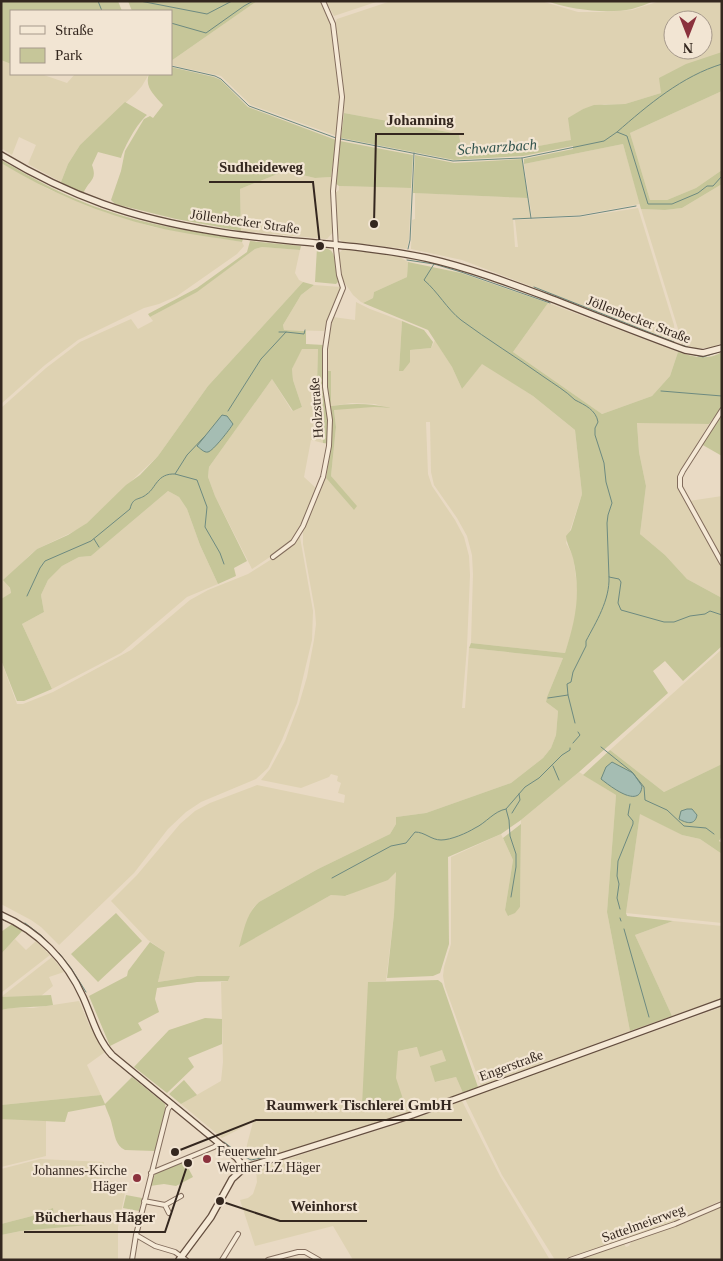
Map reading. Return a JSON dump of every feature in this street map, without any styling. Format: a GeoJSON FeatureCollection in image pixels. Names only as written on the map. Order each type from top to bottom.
{"type":"FeatureCollection","features":[{"type":"Feature","properties":{"kind":"main road","name":"Jöllenbecker Straße"},"geometry":{"type":"LineString","coordinates":[[1,155],[72,193],[137,215],[212,231],[399,253],[461,266],[685,350],[703,354],[722,348]]}},
{"type":"Feature","properties":{"kind":"main road"},"geometry":{"type":"LineString","coordinates":[[1,915],[25,927],[54,953],[77,986],[107,1049],[219,1142],[237,1158],[244,1168],[232,1179],[211,1217],[182,1259]]}},
{"type":"Feature","properties":{"kind":"main road","name":"Engerstraße"},"geometry":{"type":"LineString","coordinates":[[244,1168],[412,1115],[722,1002]]}},
{"type":"Feature","properties":{"kind":"street","name":"Holzstraße"},"geometry":{"type":"LineString","coordinates":[[274,557],[293,542],[301,530],[323,477],[327,462],[330,420],[325,387],[325,349],[329,322],[343,288],[339,276],[336,245],[333,180],[342,97],[332,19],[323,1]]}},
{"type":"Feature","properties":{"kind":"street"},"geometry":{"type":"LineString","coordinates":[[722,410],[688,462],[680,477],[680,487],[722,563]]}},
{"type":"Feature","properties":{"kind":"street"},"geometry":{"type":"LineString","coordinates":[[132,1260],[151,1173],[168,1109],[172,1104]]}},
{"type":"Feature","properties":{"kind":"street"},"geometry":{"type":"LineString","coordinates":[[151,1173],[214,1147],[219,1142]]}},
{"type":"Feature","properties":{"kind":"street"},"geometry":{"type":"LineString","coordinates":[[144,1201],[164,1205],[181,1196]]}},
{"type":"Feature","properties":{"kind":"street","name":"Sattelmeierweg"},"geometry":{"type":"LineString","coordinates":[[570,1260],[675,1224],[722,1204]]}},
{"type":"Feature","properties":{"kind":"street"},"geometry":{"type":"LineString","coordinates":[[164,1205],[169,1213]]}},
{"type":"Feature","properties":{"kind":"street"},"geometry":{"type":"LineString","coordinates":[[222,1260],[238,1234]]}},
{"type":"Feature","properties":{"kind":"street"},"geometry":{"type":"LineString","coordinates":[[136,1235],[152,1244],[175,1252],[182,1259]]}},
{"type":"Feature","properties":{"kind":"street"},"geometry":{"type":"LineString","coordinates":[[268,1260],[305,1252],[319,1260]]}},
{"type":"Feature","properties":{"kind":"shaded area"},"geometry":{"type":"Polygon","coordinates":[[[257,1],[321,1],[331,25],[335,52],[340,97],[337,136],[251,105],[221,76],[172,65],[172,60],[257,1]]]}},
{"type":"Feature","properties":{"kind":"shaded area"},"geometry":{"type":"Polygon","coordinates":[[[326,1],[379,1],[334,16],[326,1]]]}},
{"type":"Feature","properties":{"kind":"shaded area"},"geometry":{"type":"Polygon","coordinates":[[[391,1],[541,1],[578,12],[601,12],[632,10],[660,1],[722,1],[722,52],[713,58],[713,10],[663,10],[663,60],[710,60],[661,93],[625,104],[605,104],[583,109],[573,116],[572,140],[522,149],[462,154],[459,134],[344,113],[343,85],[335,23],[337,19],[391,1]]]}},
{"type":"Feature","properties":{"kind":"shaded area"},"geometry":{"type":"Polygon","coordinates":[[[1,60],[10,64],[10,75],[44,75],[67,83],[74,75],[148,75],[135,94],[80,145],[68,164],[61,182],[28,164],[36,145],[19,137],[12,155],[1,148],[1,60]]]}},
{"type":"Feature","properties":{"kind":"shaded area"},"geometry":{"type":"Polygon","coordinates":[[[722,91],[722,170],[696,188],[667,200],[650,200],[630,133],[722,91]]]}},
{"type":"Feature","properties":{"kind":"shaded area"},"geometry":{"type":"Polygon","coordinates":[[[623,144],[640,204],[580,215],[532,218],[524,164],[623,144]]]}},
{"type":"Feature","properties":{"kind":"shaded area"},"geometry":{"type":"Polygon","coordinates":[[[1,163],[48,189],[105,212],[153,227],[242,242],[244,246],[237,254],[177,296],[144,308],[78,340],[45,365],[1,404],[1,163]]]}},
{"type":"Feature","properties":{"kind":"shaded area"},"geometry":{"type":"Polygon","coordinates":[[[285,171],[315,178],[331,177],[334,231],[327,239],[241,231],[240,189],[285,171]]]}},
{"type":"Feature","properties":{"kind":"shaded area"},"geometry":{"type":"Polygon","coordinates":[[[722,184],[722,343],[710,348],[694,348],[678,342],[679,332],[641,209],[665,210],[682,208],[722,184]]]}},
{"type":"Feature","properties":{"kind":"shaded area"},"geometry":{"type":"Polygon","coordinates":[[[339,186],[411,188],[407,249],[343,242],[340,240],[338,237],[335,193],[339,190],[339,186]]]}},
{"type":"Feature","properties":{"kind":"shaded area"},"geometry":{"type":"Polygon","coordinates":[[[415,193],[528,198],[531,218],[513,219],[515,247],[518,247],[515,220],[580,217],[638,208],[674,325],[675,341],[462,260],[411,249],[412,220],[415,219],[415,193]]]}},
{"type":"Feature","properties":{"kind":"shaded area"},"geometry":{"type":"Polygon","coordinates":[[[262,247],[300,250],[295,273],[299,280],[303,282],[208,386],[158,456],[87,523],[79,529],[37,549],[30,555],[4,580],[11,594],[1,599],[1,408],[46,368],[80,342],[131,319],[138,329],[153,321],[150,317],[196,292],[255,249],[262,247]]]}},
{"type":"Feature","properties":{"kind":"shaded area"},"geometry":{"type":"Polygon","coordinates":[[[343,249],[398,256],[408,262],[407,277],[374,292],[373,298],[363,303],[353,295],[342,279],[338,254],[343,249]]]}},
{"type":"Feature","properties":{"kind":"shaded area"},"geometry":{"type":"Polygon","coordinates":[[[314,285],[341,287],[324,331],[284,330],[283,325],[301,295],[314,285]]]}},
{"type":"Feature","properties":{"kind":"shaded area"},"geometry":{"type":"Polygon","coordinates":[[[356,302],[402,321],[399,371],[410,350],[431,348],[435,340],[452,367],[462,389],[482,363],[533,396],[575,430],[582,494],[566,543],[573,556],[578,592],[576,612],[565,653],[471,643],[472,555],[467,536],[434,485],[431,472],[430,422],[426,422],[428,474],[432,486],[464,537],[469,556],[467,647],[462,708],[465,708],[469,648],[563,658],[546,702],[558,711],[556,735],[551,748],[543,758],[511,783],[426,813],[396,817],[396,824],[390,834],[318,869],[259,902],[253,908],[240,946],[331,895],[346,896],[396,871],[394,914],[386,981],[368,982],[398,1051],[418,1047],[420,1057],[442,1049],[446,1061],[436,1082],[456,1077],[463,1093],[361,1129],[271,1156],[251,1159],[244,1156],[253,1122],[222,1138],[181,1104],[221,1081],[223,1062],[221,982],[228,981],[230,976],[197,976],[158,982],[165,952],[148,940],[111,901],[137,875],[180,824],[195,811],[210,803],[257,785],[344,803],[345,795],[338,793],[341,783],[337,781],[338,776],[331,774],[329,777],[301,788],[261,780],[270,769],[285,741],[307,677],[316,624],[303,544],[303,531],[326,478],[354,510],[331,476],[336,427],[334,409],[387,408],[375,404],[352,403],[331,406],[331,371],[328,370],[329,331],[333,317],[355,320],[356,302]]]}},
{"type":"Feature","properties":{"kind":"shaded area"},"geometry":{"type":"Polygon","coordinates":[[[548,303],[678,352],[670,376],[652,396],[602,414],[513,352],[548,303]]]}},
{"type":"Feature","properties":{"kind":"shaded area"},"geometry":{"type":"Polygon","coordinates":[[[301,349],[318,349],[317,384],[323,443],[311,440],[304,477],[317,489],[302,527],[292,542],[252,569],[215,496],[208,477],[209,467],[272,379],[292,411],[302,407],[293,380],[292,369],[301,349]]]}},
{"type":"Feature","properties":{"kind":"shaded area"},"geometry":{"type":"Polygon","coordinates":[[[222,415],[227,416],[233,424],[214,448],[208,452],[204,451],[197,446],[222,415]]]}},
{"type":"Feature","properties":{"kind":"shaded area"},"geometry":{"type":"Polygon","coordinates":[[[637,422],[709,424],[681,470],[677,482],[722,566],[722,598],[687,579],[665,555],[640,534],[646,486],[639,452],[637,422]]]}},
{"type":"Feature","properties":{"kind":"shaded area"},"geometry":{"type":"Polygon","coordinates":[[[168,491],[179,497],[187,509],[200,545],[218,584],[187,597],[121,653],[52,689],[22,624],[44,612],[41,595],[48,580],[62,566],[79,557],[91,556],[168,491]]]}},
{"type":"Feature","properties":{"kind":"shaded area"},"geometry":{"type":"Polygon","coordinates":[[[722,496],[722,560],[689,501],[722,496]]]}},
{"type":"Feature","properties":{"kind":"shaded area"},"geometry":{"type":"Polygon","coordinates":[[[300,537],[313,611],[312,640],[297,703],[268,768],[256,779],[201,802],[186,812],[168,829],[134,873],[59,945],[41,927],[1,904],[1,660],[17,704],[23,704],[53,692],[131,650],[190,600],[208,590],[248,574],[275,557],[300,537]]]}},
{"type":"Feature","properties":{"kind":"shaded area"},"geometry":{"type":"Polygon","coordinates":[[[722,649],[722,764],[664,792],[610,750],[722,649]]]}},
{"type":"Feature","properties":{"kind":"shaded area"},"geometry":{"type":"Polygon","coordinates":[[[612,762],[633,773],[642,786],[640,793],[636,796],[624,794],[601,779],[606,767],[612,762]]]}},
{"type":"Feature","properties":{"kind":"shaded area"},"geometry":{"type":"Polygon","coordinates":[[[579,772],[616,795],[607,912],[630,1031],[481,1086],[445,987],[443,976],[451,944],[451,857],[501,834],[513,860],[505,910],[509,916],[520,907],[521,820],[579,772]]]}},
{"type":"Feature","properties":{"kind":"shaded area"},"geometry":{"type":"Polygon","coordinates":[[[692,809],[697,815],[692,822],[679,819],[681,811],[692,809]]]}},
{"type":"Feature","properties":{"kind":"shaded area"},"geometry":{"type":"Polygon","coordinates":[[[640,813],[682,835],[700,839],[722,854],[722,923],[626,913],[640,813]]]}},
{"type":"Feature","properties":{"kind":"shaded area"},"geometry":{"type":"Polygon","coordinates":[[[673,921],[722,926],[722,998],[672,1016],[635,935],[673,921]]]}},
{"type":"Feature","properties":{"kind":"shaded area"},"geometry":{"type":"Polygon","coordinates":[[[15,939],[26,950],[36,941],[50,955],[1,993],[1,954],[15,939]]]}},
{"type":"Feature","properties":{"kind":"shaded area"},"geometry":{"type":"Polygon","coordinates":[[[52,957],[64,972],[49,977],[53,986],[41,996],[1,997],[52,957]]]}},
{"type":"Feature","properties":{"kind":"shaded area"},"geometry":{"type":"Polygon","coordinates":[[[79,1001],[90,1027],[92,1026],[105,1052],[87,1065],[101,1095],[1,1105],[1,1010],[33,1008],[79,1001]]]}},
{"type":"Feature","properties":{"kind":"shaded area"},"geometry":{"type":"Polygon","coordinates":[[[722,1007],[722,1200],[675,1222],[561,1260],[555,1260],[502,1175],[465,1099],[722,1007]]]}},
{"type":"Feature","properties":{"kind":"shaded area"},"geometry":{"type":"Polygon","coordinates":[[[462,1101],[500,1176],[550,1260],[353,1260],[333,1226],[255,1246],[240,1200],[248,1198],[253,1194],[257,1182],[256,1169],[413,1119],[462,1101]]]}},
{"type":"Feature","properties":{"kind":"shaded area"},"geometry":{"type":"Polygon","coordinates":[[[1,1119],[46,1121],[46,1156],[1,1167],[1,1119]]]}},
{"type":"Feature","properties":{"kind":"shaded area"},"geometry":{"type":"Polygon","coordinates":[[[40,1159],[104,1162],[101,1180],[127,1183],[118,1227],[118,1260],[1,1260],[1,1235],[81,1225],[55,1225],[53,1209],[1,1224],[1,1169],[40,1159]]]}},
{"type":"Feature","properties":{"kind":"shaded area"},"geometry":{"type":"Polygon","coordinates":[[[718,1207],[722,1210],[722,1260],[578,1260],[624,1244],[626,1247],[629,1246],[631,1242],[676,1226],[718,1207]]]}},
{"type":"Feature","properties":{"kind":"green space"},"geometry":{"type":"Polygon","coordinates":[[[1,1],[118,1],[122,10],[10,10],[10,64],[1,60],[1,1]]]}},
{"type":"Feature","properties":{"kind":"green space"},"geometry":{"type":"Polygon","coordinates":[[[128,1],[257,1],[172,60],[172,10],[132,10],[128,1]]]}},
{"type":"Feature","properties":{"kind":"green space"},"geometry":{"type":"Polygon","coordinates":[[[547,1],[654,1],[632,9],[600,11],[578,9],[547,1]]]}},
{"type":"Feature","properties":{"kind":"green space"},"geometry":{"type":"Polygon","coordinates":[[[722,52],[722,91],[630,133],[650,200],[667,200],[696,188],[722,170],[722,184],[682,208],[665,210],[641,209],[623,144],[524,164],[524,159],[573,149],[573,146],[523,156],[454,160],[341,138],[344,113],[459,134],[462,154],[522,149],[571,140],[568,118],[583,109],[594,105],[625,104],[661,93],[659,78],[698,60],[713,60],[713,55],[722,52]]]}},
{"type":"Feature","properties":{"kind":"green space"},"geometry":{"type":"Polygon","coordinates":[[[172,67],[214,77],[221,80],[248,107],[336,140],[331,177],[315,178],[285,171],[240,189],[241,231],[176,219],[115,204],[111,200],[121,171],[125,151],[144,119],[150,116],[153,118],[163,105],[149,87],[149,75],[172,75],[172,67]]]}},
{"type":"Feature","properties":{"kind":"green space"},"geometry":{"type":"Polygon","coordinates":[[[125,102],[147,115],[132,135],[121,158],[98,152],[92,165],[94,170],[93,178],[83,194],[61,182],[68,164],[80,145],[125,102]]]}},
{"type":"Feature","properties":{"kind":"green space"},"geometry":{"type":"Polygon","coordinates":[[[340,141],[413,155],[411,188],[339,186],[335,183],[340,141]]]}},
{"type":"Feature","properties":{"kind":"green space"},"geometry":{"type":"Polygon","coordinates":[[[415,155],[454,163],[522,159],[528,198],[413,193],[415,155]]]}},
{"type":"Feature","properties":{"kind":"green space"},"geometry":{"type":"Polygon","coordinates":[[[1,160],[65,194],[122,216],[191,231],[243,239],[242,242],[188,234],[115,216],[57,193],[19,174],[1,163],[1,160]]]}},
{"type":"Feature","properties":{"kind":"green space"},"geometry":{"type":"Polygon","coordinates":[[[250,241],[301,246],[300,250],[262,247],[255,249],[197,292],[150,317],[148,314],[197,288],[247,252],[250,241]]]}},
{"type":"Feature","properties":{"kind":"green space"},"geometry":{"type":"Polygon","coordinates":[[[317,248],[327,249],[332,252],[337,270],[338,282],[336,284],[315,282],[317,248]]]}},
{"type":"Feature","properties":{"kind":"green space"},"geometry":{"type":"Polygon","coordinates":[[[408,262],[461,273],[548,303],[513,352],[602,414],[652,396],[670,376],[678,352],[695,357],[711,357],[722,352],[722,407],[709,424],[637,423],[639,452],[646,486],[640,534],[665,555],[687,579],[722,598],[722,646],[683,681],[665,661],[653,671],[668,693],[579,772],[521,820],[501,834],[448,857],[449,944],[440,973],[433,976],[387,978],[394,914],[396,872],[388,880],[345,896],[331,895],[239,947],[246,923],[251,912],[259,902],[318,869],[390,834],[396,824],[396,817],[426,813],[511,783],[543,758],[551,748],[556,735],[558,711],[546,702],[563,658],[469,648],[471,643],[565,653],[572,629],[577,594],[573,558],[566,536],[571,530],[582,494],[575,430],[533,396],[482,364],[462,389],[452,367],[428,330],[363,303],[373,298],[374,292],[407,277],[408,262]]]}},
{"type":"Feature","properties":{"kind":"green space"},"geometry":{"type":"Polygon","coordinates":[[[303,282],[314,285],[301,295],[283,325],[284,330],[306,331],[306,344],[324,345],[323,370],[331,371],[331,406],[361,404],[391,408],[374,407],[334,410],[336,427],[331,476],[357,506],[354,510],[326,478],[331,444],[323,443],[317,384],[318,349],[302,349],[292,369],[293,380],[302,407],[293,411],[272,379],[209,467],[208,477],[215,496],[247,561],[234,568],[236,576],[218,584],[200,545],[187,509],[179,497],[168,491],[91,556],[79,557],[62,566],[48,580],[41,595],[44,612],[22,624],[52,689],[24,701],[17,701],[1,660],[1,599],[11,593],[10,588],[3,580],[37,549],[68,535],[87,523],[126,485],[140,475],[158,456],[208,386],[303,282]]]}},
{"type":"Feature","properties":{"kind":"green space"},"geometry":{"type":"Polygon","coordinates":[[[402,321],[424,330],[433,342],[431,348],[410,350],[410,362],[403,371],[399,371],[402,321]]]}},
{"type":"Feature","properties":{"kind":"green space"},"geometry":{"type":"Polygon","coordinates":[[[719,418],[722,418],[722,456],[701,444],[719,418]]]}},
{"type":"Feature","properties":{"kind":"green space"},"geometry":{"type":"Polygon","coordinates":[[[610,750],[664,792],[722,764],[722,836],[719,841],[722,843],[722,854],[700,839],[682,835],[640,814],[626,913],[627,916],[673,921],[635,935],[672,1016],[630,1031],[607,912],[616,795],[583,775],[610,750]],[[622,768],[607,783],[628,796],[635,797],[642,786],[633,773],[622,768]]]}},
{"type":"Feature","properties":{"kind":"green space"},"geometry":{"type":"Polygon","coordinates":[[[521,824],[520,907],[515,913],[508,916],[505,910],[513,860],[503,838],[521,824]]]}},
{"type":"Feature","properties":{"kind":"green space"},"geometry":{"type":"Polygon","coordinates":[[[116,913],[142,941],[98,982],[71,954],[116,913]]]}},
{"type":"Feature","properties":{"kind":"green space"},"geometry":{"type":"Polygon","coordinates":[[[12,924],[23,930],[1,954],[1,932],[12,924]]]}},
{"type":"Feature","properties":{"kind":"green space"},"geometry":{"type":"Polygon","coordinates":[[[150,942],[165,952],[158,982],[197,976],[230,976],[228,981],[197,982],[157,988],[155,999],[159,1012],[138,1023],[142,1030],[110,1046],[89,996],[127,976],[128,971],[150,942]]]}},
{"type":"Feature","properties":{"kind":"green space"},"geometry":{"type":"Polygon","coordinates":[[[438,980],[442,983],[478,1087],[463,1093],[456,1077],[435,1082],[430,1066],[446,1061],[442,1050],[420,1057],[417,1047],[398,1051],[396,1078],[404,1102],[362,1106],[368,982],[438,980]]]}},
{"type":"Feature","properties":{"kind":"green space"},"geometry":{"type":"Polygon","coordinates":[[[51,995],[53,1005],[1,1010],[1,997],[51,995]]]}},
{"type":"Feature","properties":{"kind":"green space"},"geometry":{"type":"Polygon","coordinates":[[[205,1018],[222,1019],[222,1044],[188,1058],[194,1067],[167,1093],[134,1067],[169,1030],[205,1018]]]}},
{"type":"Feature","properties":{"kind":"green space"},"geometry":{"type":"Polygon","coordinates":[[[132,1077],[165,1104],[166,1112],[155,1151],[125,1150],[122,1148],[116,1139],[105,1105],[68,1112],[65,1122],[1,1119],[1,1105],[101,1095],[105,1104],[132,1077]]]}},
{"type":"Feature","properties":{"kind":"green space"},"geometry":{"type":"Polygon","coordinates":[[[184,1080],[197,1095],[181,1104],[169,1094],[184,1080]]]}},
{"type":"Feature","properties":{"kind":"green space"},"geometry":{"type":"Polygon","coordinates":[[[184,1160],[193,1177],[176,1186],[164,1184],[150,1186],[156,1172],[184,1160]]]}},
{"type":"Feature","properties":{"kind":"green space"},"geometry":{"type":"Polygon","coordinates":[[[126,1195],[142,1198],[139,1211],[123,1208],[126,1195]]]}},
{"type":"Feature","properties":{"kind":"green space"},"geometry":{"type":"Polygon","coordinates":[[[53,1208],[55,1225],[88,1225],[21,1231],[1,1235],[1,1224],[53,1208]]]}},
{"type":"Feature","properties":{"kind":"waterway","name":"Schwarzbach"},"geometry":{"type":"LineString","coordinates":[[98,1],[102,10]]}},
{"type":"Feature","properties":{"kind":"waterway"},"geometry":{"type":"LineString","coordinates":[[140,1],[207,14],[232,1]]}},
{"type":"Feature","properties":{"kind":"waterway"},"geometry":{"type":"LineString","coordinates":[[172,23],[206,33],[253,1]]}},
{"type":"Feature","properties":{"kind":"waterway"},"geometry":{"type":"LineString","coordinates":[[617,132],[666,92],[693,76],[722,64]]}},
{"type":"Feature","properties":{"kind":"waterway","name":"Schwarzbach"},"geometry":{"type":"LineString","coordinates":[[172,66],[215,76],[221,79],[249,106],[336,138],[453,161],[522,158],[604,141],[617,132],[627,136],[648,204],[672,204],[698,193],[707,186],[713,186],[722,176]]}},
{"type":"Feature","properties":{"kind":"waterway"},"geometry":{"type":"LineString","coordinates":[[408,249],[414,153]]}},
{"type":"Feature","properties":{"kind":"waterway"},"geometry":{"type":"LineString","coordinates":[[522,158],[531,218]]}},
{"type":"Feature","properties":{"kind":"waterway"},"geometry":{"type":"LineString","coordinates":[[513,219],[580,216],[636,206]]}},
{"type":"Feature","properties":{"kind":"waterway"},"geometry":{"type":"LineString","coordinates":[[407,260],[434,264],[424,280],[456,316],[595,414],[598,422],[595,428],[595,435],[604,463],[606,482],[612,503],[607,523],[609,577],[619,579],[621,582],[618,603],[621,610],[664,622],[674,622],[710,611],[722,615]]}},
{"type":"Feature","properties":{"kind":"waterway"},"geometry":{"type":"LineString","coordinates":[[434,264],[550,303]]}},
{"type":"Feature","properties":{"kind":"waterway"},"geometry":{"type":"LineString","coordinates":[[534,287],[674,342]]}},
{"type":"Feature","properties":{"kind":"waterway"},"geometry":{"type":"LineString","coordinates":[[228,411],[261,359],[286,332],[304,334],[305,330]]}},
{"type":"Feature","properties":{"kind":"waterway"},"geometry":{"type":"LineString","coordinates":[[279,332],[286,332]]}},
{"type":"Feature","properties":{"kind":"waterway"},"geometry":{"type":"LineString","coordinates":[[682,345],[690,348]]}},
{"type":"Feature","properties":{"kind":"waterway"},"geometry":{"type":"LineString","coordinates":[[679,351],[703,357],[722,351]]}},
{"type":"Feature","properties":{"kind":"waterway"},"geometry":{"type":"LineString","coordinates":[[661,391],[722,396]]}},
{"type":"Feature","properties":{"kind":"waterway"},"geometry":{"type":"LineString","coordinates":[[205,436],[187,455],[175,474],[197,480],[207,507],[205,527],[224,564]]}},
{"type":"Feature","properties":{"kind":"waterway"},"geometry":{"type":"LineString","coordinates":[[27,596],[45,561],[91,541],[130,509],[133,502],[150,491],[161,478],[169,474],[175,474]]}},
{"type":"Feature","properties":{"kind":"waterway"},"geometry":{"type":"LineString","coordinates":[[94,539],[99,547]]}},
{"type":"Feature","properties":{"kind":"waterway"},"geometry":{"type":"LineString","coordinates":[[548,698],[568,695],[567,684],[571,682],[573,672],[586,646],[586,641],[602,610],[609,586],[609,577]]}},
{"type":"Feature","properties":{"kind":"waterway"},"geometry":{"type":"LineString","coordinates":[[568,695],[575,723]]}},
{"type":"Feature","properties":{"kind":"waterway"},"geometry":{"type":"LineString","coordinates":[[573,743],[580,735],[578,732]]}},
{"type":"Feature","properties":{"kind":"waterway"},"geometry":{"type":"LineString","coordinates":[[601,747],[632,772],[644,787],[645,800],[667,810],[684,826],[706,828],[714,834]]}},
{"type":"Feature","properties":{"kind":"waterway"},"geometry":{"type":"LineString","coordinates":[[511,897],[516,867],[516,854],[510,836],[506,809],[525,787],[539,778],[570,748]]}},
{"type":"Feature","properties":{"kind":"waterway"},"geometry":{"type":"LineString","coordinates":[[553,766],[559,780]]}},
{"type":"Feature","properties":{"kind":"waterway"},"geometry":{"type":"LineString","coordinates":[[512,813],[520,800],[519,794]]}},
{"type":"Feature","properties":{"kind":"waterway"},"geometry":{"type":"LineString","coordinates":[[620,909],[617,898],[619,884],[617,876],[618,861],[633,824],[628,815],[630,804]]}},
{"type":"Feature","properties":{"kind":"waterway"},"geometry":{"type":"LineString","coordinates":[[332,878],[391,846],[406,843],[415,832],[437,840],[449,839],[472,830],[498,812],[506,809]]}},
{"type":"Feature","properties":{"kind":"waterway"},"geometry":{"type":"LineString","coordinates":[[1,912],[17,919]]}},
{"type":"Feature","properties":{"kind":"waterway"},"geometry":{"type":"LineString","coordinates":[[1,919],[6,921]]}},
{"type":"Feature","properties":{"kind":"waterway"},"geometry":{"type":"LineString","coordinates":[[25,923],[53,947]]}},
{"type":"Feature","properties":{"kind":"waterway"},"geometry":{"type":"LineString","coordinates":[[624,929],[649,1017]]}},
{"type":"Feature","properties":{"kind":"waterway"},"geometry":{"type":"LineString","coordinates":[[59,953],[86,992]]}},
{"type":"Feature","properties":{"kind":"waterway"},"geometry":{"type":"LineString","coordinates":[[124,1069],[164,1102]]}},
{"type":"Feature","properties":{"kind":"waterway"},"geometry":{"type":"LineString","coordinates":[[137,1072],[164,1094]]}},
{"type":"Feature","properties":{"kind":"waterway"},"geometry":{"type":"LineString","coordinates":[[168,1097],[172,1100]]}},
{"type":"Feature","properties":{"kind":"waterway"},"geometry":{"type":"LineString","coordinates":[[175,1103],[213,1134]]}},
{"type":"Feature","properties":{"kind":"waterway"},"geometry":{"type":"LineString","coordinates":[[224,1142],[237,1152]]}},
{"type":"Feature","properties":{"kind":"waterway"},"geometry":{"type":"LineString","coordinates":[[243,1156],[251,1160],[266,1157]]}},
{"type":"Feature","properties":{"kind":"place","name":"Johanning"},"geometry":{"type":"Point","coordinates":[374,224]}},
{"type":"Feature","properties":{"kind":"place","name":"Sudheideweg"},"geometry":{"type":"Point","coordinates":[320,246]}},
{"type":"Feature","properties":{"kind":"place","name":"Raumwerk Tischlerei GmbH"},"geometry":{"type":"Point","coordinates":[175,1152]}},
{"type":"Feature","properties":{"kind":"place","name":"Feuerwehr Werther LZ Häger"},"geometry":{"type":"Point","coordinates":[207,1159]}},
{"type":"Feature","properties":{"kind":"place","name":"Bücherhaus Häger"},"geometry":{"type":"Point","coordinates":[188,1163]}},
{"type":"Feature","properties":{"kind":"place","name":"Johannes-Kirche Häger"},"geometry":{"type":"Point","coordinates":[137,1178]}},
{"type":"Feature","properties":{"kind":"place","name":"Weinhorst"},"geometry":{"type":"Point","coordinates":[220,1201]}}]}
